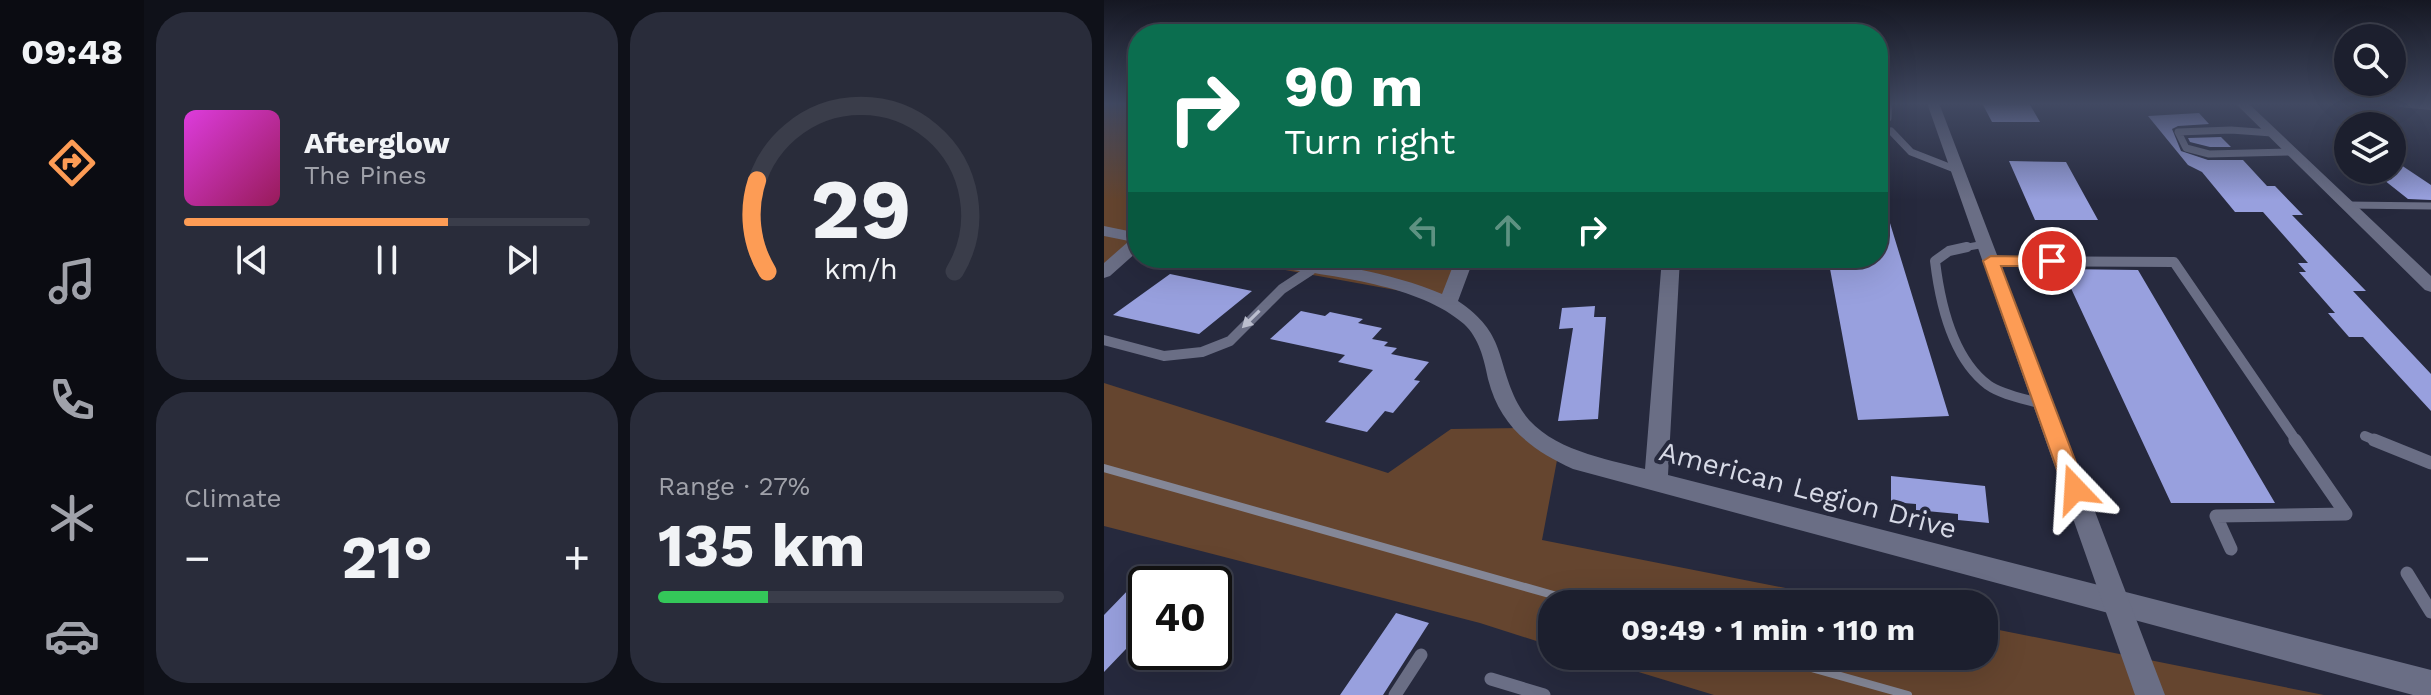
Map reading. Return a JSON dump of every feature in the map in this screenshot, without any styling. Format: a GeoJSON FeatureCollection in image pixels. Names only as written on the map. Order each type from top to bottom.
{"type":"FeatureCollection","features":[{"type":"Feature","properties":{"kind":"street"},"geometry":{"type":"LineString","coordinates":[[1945,135],[2150,695]]}},
{"type":"Feature","properties":{"kind":"street"},"geometry":{"type":"LineString","coordinates":[[2274,135],[2431,286]]}},
{"type":"Feature","properties":{"kind":"street"},"geometry":{"type":"LineString","coordinates":[[1104,231],[1128,237]]}},
{"type":"Feature","properties":{"kind":"street"},"geometry":{"type":"LineString","coordinates":[[1104,272],[1128,249]]}},
{"type":"Feature","properties":{"kind":"street","name":"American Legion Drive"},"geometry":{"type":"LineString","coordinates":[[1300,268],[1413,289],[1448,302],[1481,331],[1492,349],[1502,392],[1512,414],[1530,434],[1554,450],[1581,462],[2431,685]]}},
{"type":"Feature","properties":{"kind":"street"},"geometry":{"type":"LineString","coordinates":[[1448,302],[1461,268]]}},
{"type":"Feature","properties":{"kind":"street"},"geometry":{"type":"LineString","coordinates":[[1656,482],[1670,268]]}},
{"type":"Feature","properties":{"kind":"lane"},"geometry":{"type":"LineString","coordinates":[[1893,135],[1900,147],[1933,163],[1957,170]]}},
{"type":"Feature","properties":{"kind":"lane"},"geometry":{"type":"LineString","coordinates":[[2180,135],[2186,148],[2209,154],[2291,152]]}},
{"type":"Feature","properties":{"kind":"lane"},"geometry":{"type":"LineString","coordinates":[[2347,205],[2431,206]]}},
{"type":"Feature","properties":{"kind":"lane"},"geometry":{"type":"LineString","coordinates":[[2044,404],[1989,386],[1958,349],[1939,298],[1935,261],[1949,251],[2174,262],[2346,514],[2216,516],[2231,549]]}},
{"type":"Feature","properties":{"kind":"lane"},"geometry":{"type":"LineString","coordinates":[[1104,340],[1164,356],[1202,352],[1230,341],[1282,289],[1311,270]]}},
{"type":"Feature","properties":{"kind":"lane"},"geometry":{"type":"LineString","coordinates":[[2365,436],[2431,463]]}},
{"type":"Feature","properties":{"kind":"lane"},"geometry":{"type":"LineString","coordinates":[[2407,573],[2431,612]]}},
{"type":"Feature","properties":{"kind":"lane"},"geometry":{"type":"LineString","coordinates":[[1395,695],[1421,655]]}},
{"type":"Feature","properties":{"kind":"lane"},"geometry":{"type":"LineString","coordinates":[[1491,679],[1544,695]]}},
{"type":"Feature","properties":{"kind":"shaded area"},"geometry":{"type":"Polygon","coordinates":[[[1104,135],[1128,135],[1128,251],[1104,269],[1104,135]]]}},
{"type":"Feature","properties":{"kind":"shaded area"},"geometry":{"type":"Polygon","coordinates":[[[1274,268],[1456,268],[1445,299],[1274,268]]]}},
{"type":"Feature","properties":{"kind":"shaded area"},"geometry":{"type":"Polygon","coordinates":[[[1104,383],[1388,473],[1451,429],[1520,428],[1558,455],[1542,540],[1795,590],[1538,590],[1538,642],[1480,623],[1104,526],[1104,383]]]}},
{"type":"Feature","properties":{"kind":"shaded area"},"geometry":{"type":"Polygon","coordinates":[[[1998,630],[2324,695],[1714,695],[1632,670],[1998,670],[1998,630]]]}},
{"type":"Feature","properties":{"kind":"building"},"geometry":{"type":"Polygon","coordinates":[[[2164,135],[2175,135],[2181,151],[2208,160],[2243,160],[2267,186],[2275,186],[2303,215],[2292,215],[2366,291],[2353,291],[2431,374],[2431,411],[2363,337],[2349,337],[2328,313],[2335,313],[2299,272],[2306,272],[2298,263],[2308,263],[2263,212],[2235,212],[2202,172],[2188,165],[2164,135]]]}},
{"type":"Feature","properties":{"kind":"building"},"geometry":{"type":"Polygon","coordinates":[[[2221,137],[2231,147],[2210,147],[2190,142],[2188,138],[2221,137]]]}},
{"type":"Feature","properties":{"kind":"building"},"geometry":{"type":"Polygon","coordinates":[[[2009,161],[2066,162],[2098,220],[2035,220],[2009,161]]]}},
{"type":"Feature","properties":{"kind":"building"},"geometry":{"type":"Polygon","coordinates":[[[2406,168],[2431,185],[2431,200],[2408,199],[2389,184],[2406,184],[2406,168]]]}},
{"type":"Feature","properties":{"kind":"building"},"geometry":{"type":"Polygon","coordinates":[[[1888,217],[1949,416],[1858,420],[1830,268],[1888,268],[1888,217]]]}},
{"type":"Feature","properties":{"kind":"building"},"geometry":{"type":"Polygon","coordinates":[[[2062,269],[2138,270],[2275,503],[2171,503],[2062,269]]]}},
{"type":"Feature","properties":{"kind":"building"},"geometry":{"type":"Polygon","coordinates":[[[1170,274],[1252,291],[1199,334],[1113,315],[1170,274]]]}},
{"type":"Feature","properties":{"kind":"building"},"geometry":{"type":"Polygon","coordinates":[[[1595,306],[1594,317],[1606,317],[1598,419],[1558,421],[1573,328],[1559,329],[1562,308],[1595,306]]]}},
{"type":"Feature","properties":{"kind":"building"},"geometry":{"type":"Polygon","coordinates":[[[1301,311],[1325,316],[1330,312],[1363,319],[1358,323],[1382,328],[1372,339],[1388,342],[1384,346],[1397,348],[1391,354],[1429,362],[1414,380],[1420,381],[1393,413],[1385,411],[1367,432],[1325,422],[1373,370],[1338,362],[1345,355],[1270,339],[1301,311]]]}},
{"type":"Feature","properties":{"kind":"building"},"geometry":{"type":"Polygon","coordinates":[[[1891,476],[1985,486],[1989,523],[1958,520],[1958,514],[1916,510],[1916,504],[1891,502],[1891,476]]]}},
{"type":"Feature","properties":{"kind":"building"},"geometry":{"type":"Polygon","coordinates":[[[1128,590],[1128,647],[1104,672],[1104,615],[1128,590]]]}},
{"type":"Feature","properties":{"kind":"building"},"geometry":{"type":"Polygon","coordinates":[[[1396,613],[1429,623],[1383,695],[1340,695],[1396,613]]]}},
{"type":"Feature","properties":{"kind":"railway"},"geometry":{"type":"LineString","coordinates":[[1104,468],[1538,591]]}},
{"type":"Feature","properties":{"kind":"railway"},"geometry":{"type":"LineString","coordinates":[[1819,670],[1908,695]]}},
{"type":"Feature","properties":{"kind":"route"},"geometry":{"type":"LineString","coordinates":[[2052,261],[1991,261],[2075,489]]}}]}
